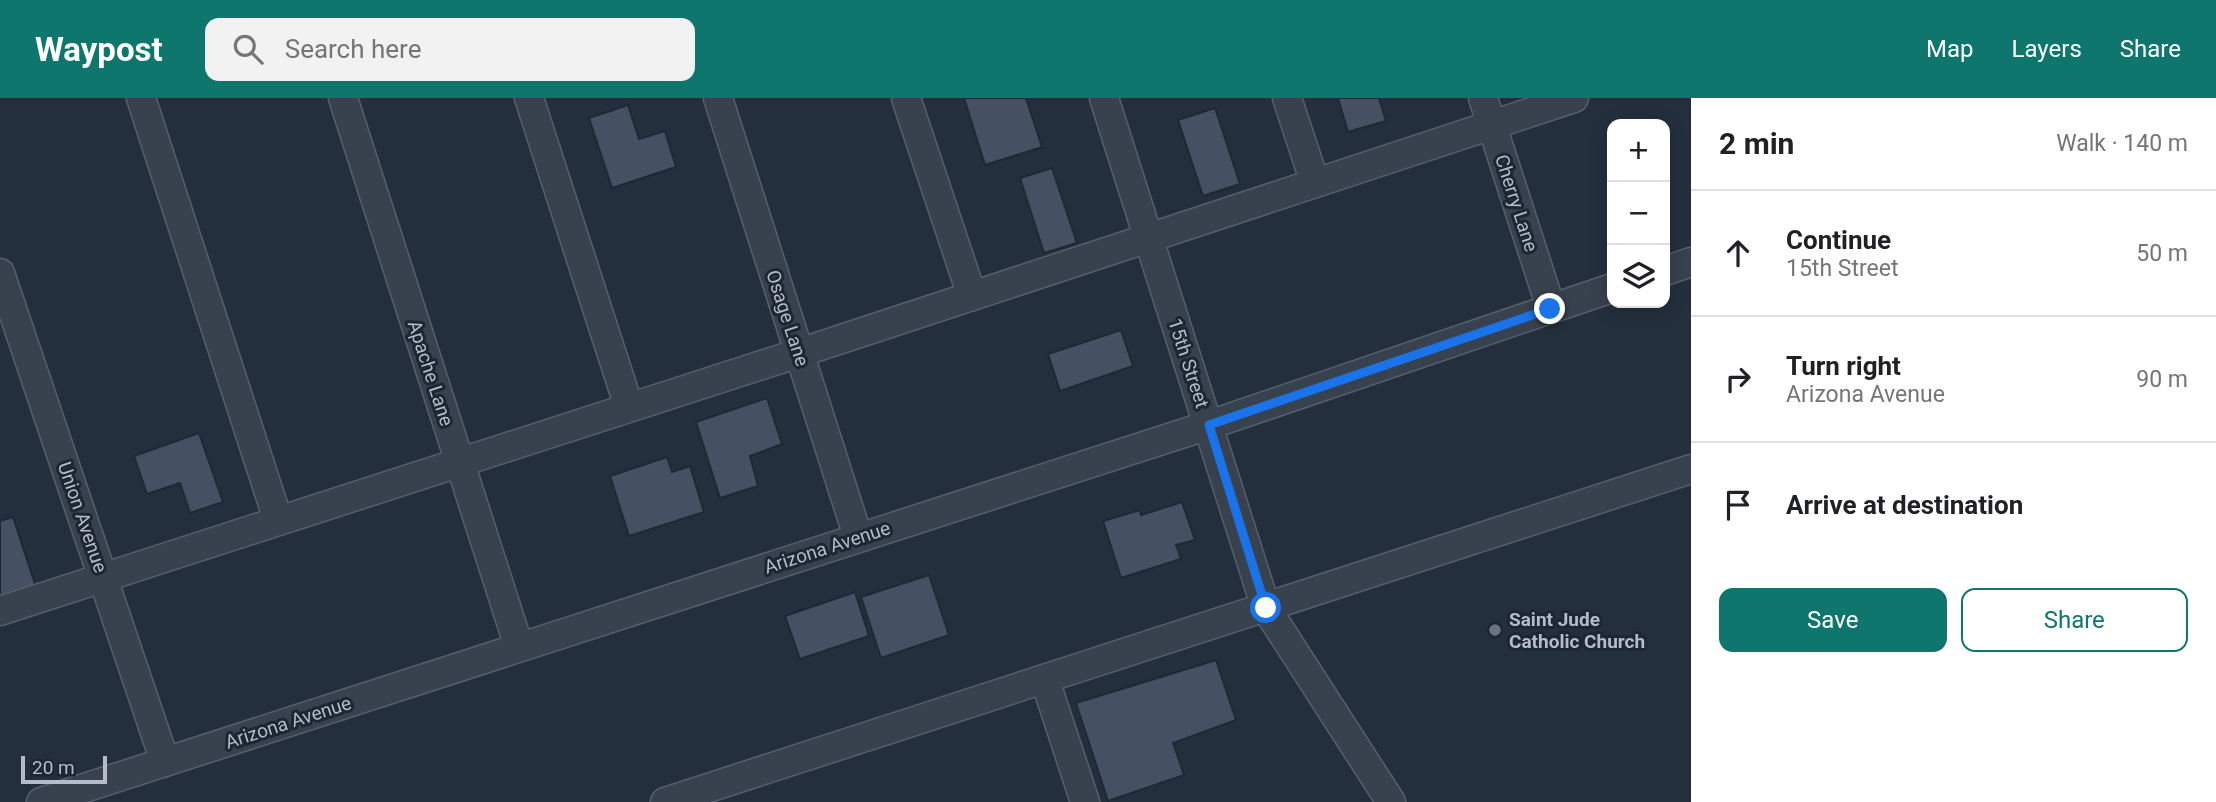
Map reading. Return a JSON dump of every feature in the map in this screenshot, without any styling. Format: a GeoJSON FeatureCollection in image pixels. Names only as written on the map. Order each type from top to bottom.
{"type":"FeatureCollection","features":[{"type":"Feature","properties":{"kind":"street"},"geometry":{"type":"LineString","coordinates":[[141,98],[278,520]]}},
{"type":"Feature","properties":{"kind":"street","name":"Apache Lane"},"geometry":{"type":"LineString","coordinates":[[343,98],[519,647]]}},
{"type":"Feature","properties":{"kind":"street"},"geometry":{"type":"LineString","coordinates":[[529,98],[629,407]]}},
{"type":"Feature","properties":{"kind":"street","name":"Osage Lane"},"geometry":{"type":"LineString","coordinates":[[718,98],[858,537]]}},
{"type":"Feature","properties":{"kind":"street"},"geometry":{"type":"LineString","coordinates":[[906,98],[971,296]]}},
{"type":"Feature","properties":{"kind":"street","name":"15th Street"},"geometry":{"type":"LineString","coordinates":[[1104,98],[1266,608],[1391,802]]}},
{"type":"Feature","properties":{"kind":"street"},"geometry":{"type":"LineString","coordinates":[[1287,98],[1315,183]]}},
{"type":"Feature","properties":{"kind":"street"},"geometry":{"type":"LineString","coordinates":[[0,611],[1315,183],[1488,111],[1574,98]]}},
{"type":"Feature","properties":{"kind":"street","name":"Cherry Lane"},"geometry":{"type":"LineString","coordinates":[[1488,111],[1550,309]]}},
{"type":"Feature","properties":{"kind":"street"},"geometry":{"type":"LineString","coordinates":[[1670,269],[1691,262]]}},
{"type":"Feature","properties":{"kind":"street","name":"Union Avenue"},"geometry":{"type":"LineString","coordinates":[[0,273],[165,762]]}},
{"type":"Feature","properties":{"kind":"street","name":"Arizona Avenue"},"geometry":{"type":"LineString","coordinates":[[41,802],[1209,425],[1607,290]]}},
{"type":"Feature","properties":{"kind":"street"},"geometry":{"type":"LineString","coordinates":[[665,802],[1691,469]]}},
{"type":"Feature","properties":{"kind":"street"},"geometry":{"type":"LineString","coordinates":[[1045,680],[1085,802]]}},
{"type":"Feature","properties":{"kind":"building"},"geometry":{"type":"Polygon","coordinates":[[[964,98],[1026,98],[1042,147],[985,165],[964,98]]]}},
{"type":"Feature","properties":{"kind":"building"},"geometry":{"type":"Polygon","coordinates":[[[1338,98],[1379,98],[1386,121],[1348,132],[1338,98]]]}},
{"type":"Feature","properties":{"kind":"building"},"geometry":{"type":"Polygon","coordinates":[[[628,105],[639,139],[665,131],[676,167],[612,188],[589,118],[628,105]]]}},
{"type":"Feature","properties":{"kind":"building"},"geometry":{"type":"Polygon","coordinates":[[[1215,108],[1240,184],[1203,196],[1178,120],[1215,108]]]}},
{"type":"Feature","properties":{"kind":"building"},"geometry":{"type":"Polygon","coordinates":[[[1052,168],[1077,243],[1044,253],[1020,178],[1052,168]]]}},
{"type":"Feature","properties":{"kind":"building"},"geometry":{"type":"Polygon","coordinates":[[[1121,330],[1133,366],[1060,391],[1048,354],[1121,330]]]}},
{"type":"Feature","properties":{"kind":"building"},"geometry":{"type":"Polygon","coordinates":[[[767,398],[782,444],[750,456],[758,486],[720,498],[696,422],[767,398]]]}},
{"type":"Feature","properties":{"kind":"building"},"geometry":{"type":"Polygon","coordinates":[[[199,433],[223,502],[190,513],[180,483],[147,494],[134,456],[199,433]]]}},
{"type":"Feature","properties":{"kind":"building"},"geometry":{"type":"Polygon","coordinates":[[[667,457],[672,472],[690,466],[704,512],[629,536],[610,476],[667,457]]]}},
{"type":"Feature","properties":{"kind":"building"},"geometry":{"type":"Polygon","coordinates":[[[1182,502],[1195,540],[1176,545],[1181,559],[1121,578],[1103,521],[1140,510],[1141,515],[1182,502]]]}},
{"type":"Feature","properties":{"kind":"building"},"geometry":{"type":"Polygon","coordinates":[[[13,517],[36,587],[0,598],[0,521],[13,517]]]}},
{"type":"Feature","properties":{"kind":"building"},"geometry":{"type":"Polygon","coordinates":[[[929,575],[949,635],[881,658],[861,597],[929,575]]]}},
{"type":"Feature","properties":{"kind":"building"},"geometry":{"type":"Polygon","coordinates":[[[855,592],[869,636],[800,659],[785,616],[855,592]]]}},
{"type":"Feature","properties":{"kind":"building"},"geometry":{"type":"Polygon","coordinates":[[[1216,660],[1236,720],[1173,743],[1184,775],[1108,801],[1076,703],[1216,660]]]}},
{"type":"Feature","properties":{"kind":"place","name":"Saint Jude Catholic Church"},"geometry":{"type":"Point","coordinates":[1495,630]}},
{"type":"Feature","properties":{"kind":"route"},"geometry":{"type":"LineString","coordinates":[[1266,608],[1209,425],[1550,309]]}}]}
